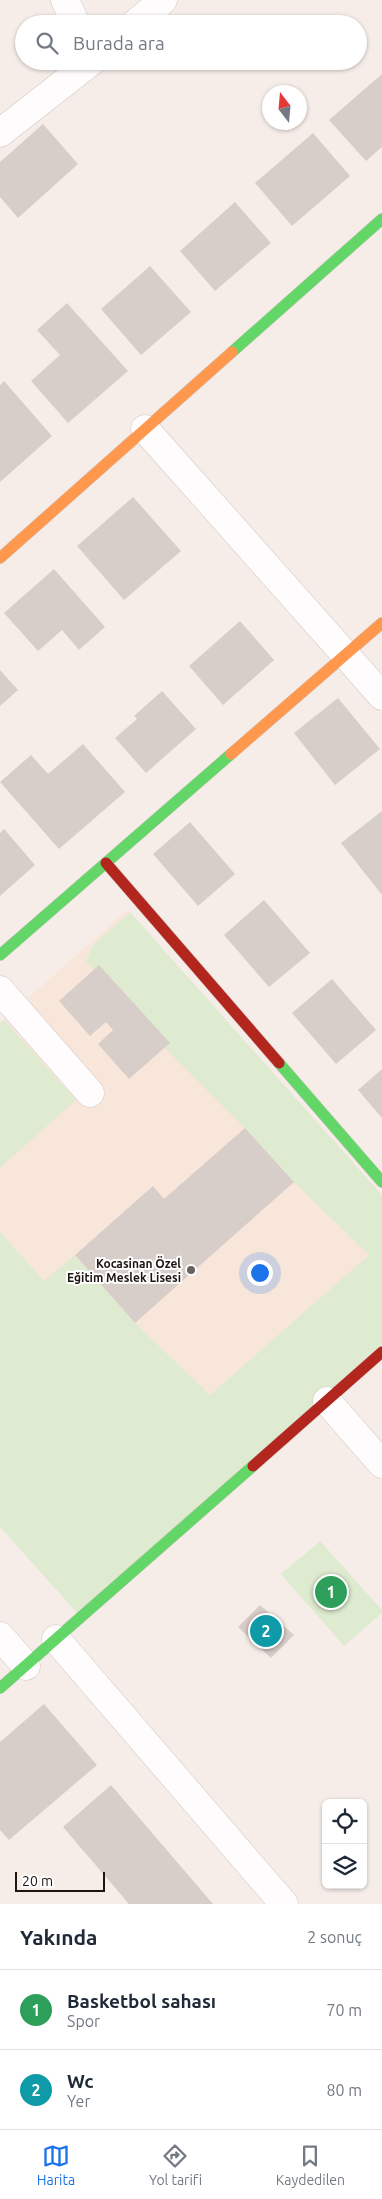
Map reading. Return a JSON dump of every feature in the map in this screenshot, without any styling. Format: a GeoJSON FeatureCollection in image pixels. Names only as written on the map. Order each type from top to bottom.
{"type":"FeatureCollection","features":[{"type":"Feature","properties":{"kind":"street"},"geometry":{"type":"LineString","coordinates":[[65,0],[72,15]]}},
{"type":"Feature","properties":{"kind":"street"},"geometry":{"type":"LineString","coordinates":[[146,15],[163,0]]}},
{"type":"Feature","properties":{"kind":"street"},"geometry":{"type":"LineString","coordinates":[[0,133],[80,70]]}},
{"type":"Feature","properties":{"kind":"street"},"geometry":{"type":"LineString","coordinates":[[0,558],[382,219]]}},
{"type":"Feature","properties":{"kind":"street"},"geometry":{"type":"LineString","coordinates":[[146,429],[382,696]]}},
{"type":"Feature","properties":{"kind":"street"},"geometry":{"type":"LineString","coordinates":[[0,955],[382,623]]}},
{"type":"Feature","properties":{"kind":"street"},"geometry":{"type":"LineString","coordinates":[[106,863],[382,1182]]}},
{"type":"Feature","properties":{"kind":"street"},"geometry":{"type":"LineString","coordinates":[[0,990],[90,1093]]}},
{"type":"Feature","properties":{"kind":"street"},"geometry":{"type":"LineString","coordinates":[[0,1688],[382,1352]]}},
{"type":"Feature","properties":{"kind":"street"},"geometry":{"type":"LineString","coordinates":[[327,1401],[382,1464]]}},
{"type":"Feature","properties":{"kind":"street"},"geometry":{"type":"LineString","coordinates":[[0,1636],[26,1666]]}},
{"type":"Feature","properties":{"kind":"street"},"geometry":{"type":"LineString","coordinates":[[56,1639],[284,1904]]}},
{"type":"Feature","properties":{"kind":"shaded area","name":"Kocasinan Özel Eğitim Meslek Lisesi"},"geometry":{"type":"Polygon","coordinates":[[[127,910],[382,1195],[382,1344],[0,1527],[0,1023],[127,910]]]}},
{"type":"Feature","properties":{"kind":"green space"},"geometry":{"type":"Polygon","coordinates":[[[130,912],[382,1195],[382,1344],[78,1614],[0,1527],[0,1232],[44,1281],[75,1255],[135,1323],[210,1395],[369,1255],[294,1182],[245,1128],[154,1037],[86,961],[93,945],[130,912]]]}},
{"type":"Feature","properties":{"kind":"green space"},"geometry":{"type":"Polygon","coordinates":[[[4,1020],[76,1100],[0,1168],[0,1023],[4,1020]]]}},
{"type":"Feature","properties":{"kind":"green space"},"geometry":{"type":"Polygon","coordinates":[[[320,1541],[382,1610],[382,1613],[344,1646],[281,1574],[320,1541]]]}},
{"type":"Feature","properties":{"kind":"building"},"geometry":{"type":"Polygon","coordinates":[[[382,74],[382,147],[366,161],[329,120],[382,74]]]}},
{"type":"Feature","properties":{"kind":"building"},"geometry":{"type":"Polygon","coordinates":[[[43,124],[78,164],[18,218],[0,197],[0,162],[43,124]]]}},
{"type":"Feature","properties":{"kind":"building"},"geometry":{"type":"Polygon","coordinates":[[[313,133],[350,176],[292,226],[255,183],[313,133]]]}},
{"type":"Feature","properties":{"kind":"building"},"geometry":{"type":"Polygon","coordinates":[[[235,202],[271,243],[215,291],[180,251],[235,202]]]}},
{"type":"Feature","properties":{"kind":"building"},"geometry":{"type":"Polygon","coordinates":[[[150,266],[191,312],[141,355],[101,309],[150,266]]]}},
{"type":"Feature","properties":{"kind":"building"},"geometry":{"type":"Polygon","coordinates":[[[67,303],[128,371],[68,423],[31,381],[60,355],[37,330],[67,303]]]}},
{"type":"Feature","properties":{"kind":"building"},"geometry":{"type":"Polygon","coordinates":[[[4,381],[52,436],[0,482],[0,385],[4,381]]]}},
{"type":"Feature","properties":{"kind":"building"},"geometry":{"type":"Polygon","coordinates":[[[133,497],[181,551],[124,600],[77,546],[133,497]]]}},
{"type":"Feature","properties":{"kind":"building"},"geometry":{"type":"Polygon","coordinates":[[[54,569],[105,627],[79,650],[62,630],[38,651],[4,613],[54,569]]]}},
{"type":"Feature","properties":{"kind":"building"},"geometry":{"type":"Polygon","coordinates":[[[240,621],[274,660],[223,705],[189,666],[240,621]]]}},
{"type":"Feature","properties":{"kind":"building"},"geometry":{"type":"Polygon","coordinates":[[[0,670],[18,690],[0,706],[0,670]]]}},
{"type":"Feature","properties":{"kind":"building"},"geometry":{"type":"Polygon","coordinates":[[[162,691],[196,729],[146,773],[115,738],[137,719],[134,716],[162,691]]]}},
{"type":"Feature","properties":{"kind":"building"},"geometry":{"type":"Polygon","coordinates":[[[338,698],[380,749],[335,785],[294,733],[338,698]]]}},
{"type":"Feature","properties":{"kind":"building"},"geometry":{"type":"Polygon","coordinates":[[[83,744],[125,792],[59,849],[0,782],[31,755],[48,774],[83,744]]]}},
{"type":"Feature","properties":{"kind":"building"},"geometry":{"type":"Polygon","coordinates":[[[382,811],[382,895],[341,843],[382,811]]]}},
{"type":"Feature","properties":{"kind":"building"},"geometry":{"type":"Polygon","coordinates":[[[190,822],[235,874],[198,906],[153,854],[190,822]]]}},
{"type":"Feature","properties":{"kind":"building"},"geometry":{"type":"Polygon","coordinates":[[[4,829],[35,865],[0,896],[0,833],[4,829]]]}},
{"type":"Feature","properties":{"kind":"building"},"geometry":{"type":"Polygon","coordinates":[[[264,900],[310,953],[269,987],[224,935],[264,900]]]}},
{"type":"Feature","properties":{"kind":"building"},"geometry":{"type":"Polygon","coordinates":[[[99,965],[170,1043],[129,1079],[98,1044],[113,1030],[106,1022],[90,1036],[59,1001],[99,965]]]}},
{"type":"Feature","properties":{"kind":"building"},"geometry":{"type":"Polygon","coordinates":[[[332,979],[376,1030],[336,1064],[292,1013],[332,979]]]}},
{"type":"Feature","properties":{"kind":"building"},"geometry":{"type":"Polygon","coordinates":[[[382,1069],[382,1118],[358,1090],[382,1069]]]}},
{"type":"Feature","properties":{"kind":"building"},"geometry":{"type":"Polygon","coordinates":[[[245,1128],[294,1182],[135,1323],[75,1255],[153,1186],[164,1199],[245,1128]]]}},
{"type":"Feature","properties":{"kind":"building"},"geometry":{"type":"Polygon","coordinates":[[[260,1605],[294,1635],[271,1658],[238,1627],[260,1605]]]}},
{"type":"Feature","properties":{"kind":"building"},"geometry":{"type":"Polygon","coordinates":[[[44,1704],[97,1765],[9,1840],[0,1830],[0,1742],[44,1704]]]}},
{"type":"Feature","properties":{"kind":"building"},"geometry":{"type":"Polygon","coordinates":[[[111,1785],[213,1904],[129,1904],[63,1827],[111,1785]]]}},
{"type":"Feature","properties":{"kind":"traffic: fast"},"geometry":{"type":"LineString","coordinates":[[232,352],[382,219]]}},
{"type":"Feature","properties":{"kind":"traffic: fast"},"geometry":{"type":"LineString","coordinates":[[0,955],[231,754]]}},
{"type":"Feature","properties":{"kind":"traffic: fast"},"geometry":{"type":"LineString","coordinates":[[279,1063],[382,1182]]}},
{"type":"Feature","properties":{"kind":"traffic: fast"},"geometry":{"type":"LineString","coordinates":[[0,1688],[253,1466]]}},
{"type":"Feature","properties":{"kind":"traffic: slow"},"geometry":{"type":"LineString","coordinates":[[0,558],[232,352]]}},
{"type":"Feature","properties":{"kind":"traffic: slow"},"geometry":{"type":"LineString","coordinates":[[231,754],[382,623]]}},
{"type":"Feature","properties":{"kind":"traffic: jam"},"geometry":{"type":"LineString","coordinates":[[106,863],[279,1063]]}},
{"type":"Feature","properties":{"kind":"traffic: jam"},"geometry":{"type":"LineString","coordinates":[[253,1466],[382,1352]]}},
{"type":"Feature","properties":{"kind":"place","name":"Kocasinan Özel Eğitim Meslek Lisesi"},"geometry":{"type":"Point","coordinates":[191,1270]}},
{"type":"Feature","properties":{"kind":"place","name":"Basketbol sahası"},"geometry":{"type":"Point","coordinates":[331,1592]}},
{"type":"Feature","properties":{"kind":"place","name":"Wc"},"geometry":{"type":"Point","coordinates":[266,1631]}}]}
